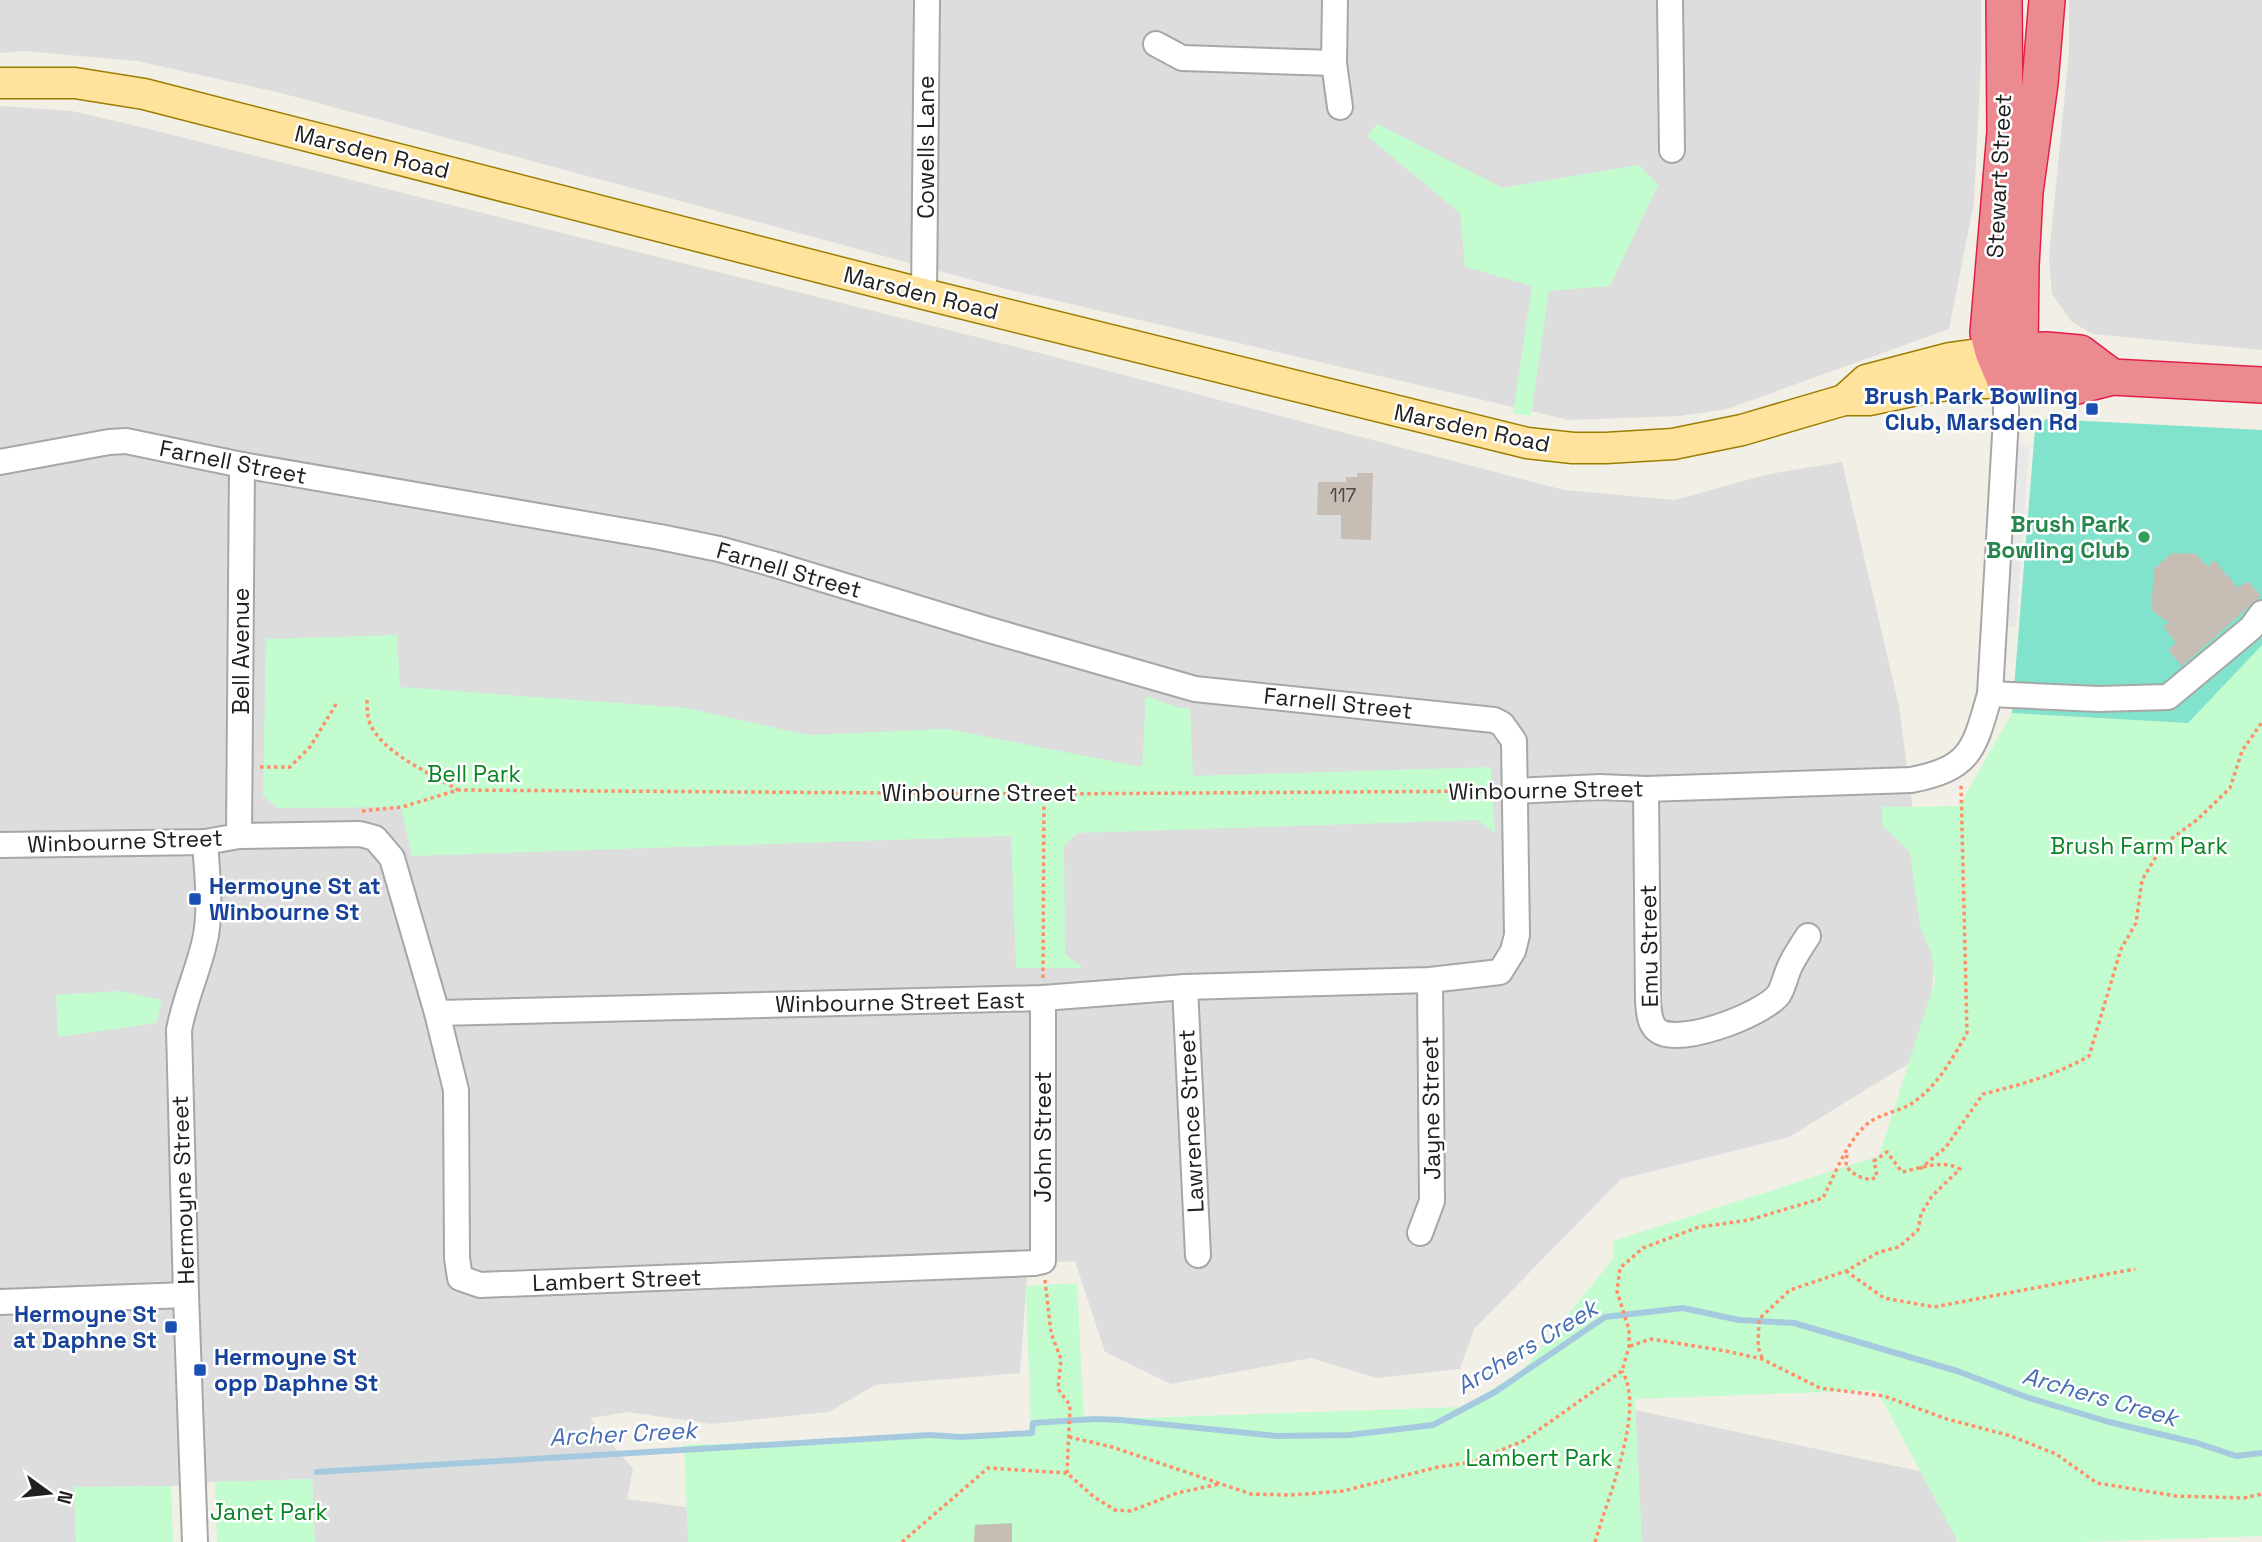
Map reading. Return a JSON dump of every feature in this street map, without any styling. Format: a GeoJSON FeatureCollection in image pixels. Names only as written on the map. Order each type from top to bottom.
{"type":"FeatureCollection","features":[{"type":"Feature","properties":{"kind":"highway","name":"Stewart Street"},"geometry":{"type":"LineString","coordinates":[[2004,0],[2005,132],[1989,333],[2006,362]]}},
{"type":"Feature","properties":{"kind":"highway","name":"Stewart Street"},"geometry":{"type":"LineString","coordinates":[[2006,362],[2021,266],[2025,192],[2040,83],[2047,0]]}},
{"type":"Feature","properties":{"kind":"highway","name":"Marsden Road"},"geometry":{"type":"LineString","coordinates":[[2006,362],[2046,350],[2080,353],[2112,377],[2262,385]]}},
{"type":"Feature","properties":{"kind":"main road","name":"Marsden Road"},"geometry":{"type":"LineString","coordinates":[[0,83],[75,83],[144,94],[925,294],[1481,433],[1538,444],[1606,448],[1673,444],[1742,430],[1844,400],[1866,380],[1950,359],[2006,362]]}},
{"type":"Feature","properties":{"kind":"street","name":"Cowells Lane"},"geometry":{"type":"LineString","coordinates":[[925,294],[927,0]]}},
{"type":"Feature","properties":{"kind":"street"},"geometry":{"type":"LineString","coordinates":[[1335,0],[1334,63],[1340,107]]}},
{"type":"Feature","properties":{"kind":"street"},"geometry":{"type":"LineString","coordinates":[[1670,0],[1672,150]]}},
{"type":"Feature","properties":{"kind":"street"},"geometry":{"type":"LineString","coordinates":[[1156,44],[1181,58],[1334,63]]}},
{"type":"Feature","properties":{"kind":"street"},"geometry":{"type":"LineString","coordinates":[[1961,762],[1977,738],[1990,694],[2006,418],[2006,362]]}},
{"type":"Feature","properties":{"kind":"street","name":"Farnell Street"},"geometry":{"type":"LineString","coordinates":[[0,462],[126,441],[242,465],[647,534],[719,549],[1195,689],[1494,720],[1502,724],[1514,741],[1515,791]]}},
{"type":"Feature","properties":{"kind":"street","name":"Bell Avenue"},"geometry":{"type":"LineString","coordinates":[[239,836],[242,465]]}},
{"type":"Feature","properties":{"kind":"street"},"geometry":{"type":"LineString","coordinates":[[1990,694],[2098,699],[2168,697],[2250,628],[2262,613]]}},
{"type":"Feature","properties":{"kind":"street","name":"Winbourne Street"},"geometry":{"type":"LineString","coordinates":[[1515,791],[1911,780],[1936,775],[1961,762]]}},
{"type":"Feature","properties":{"kind":"street","name":"Emu Street"},"geometry":{"type":"LineString","coordinates":[[1646,789],[1648,1002],[1655,1028],[1673,1037],[1689,1035],[1730,1021],[1769,1003],[1779,993],[1791,963],[1808,936]]}},
{"type":"Feature","properties":{"kind":"street","name":"Winbourne Street East"},"geometry":{"type":"LineString","coordinates":[[437,1013],[1043,998],[1185,987],[1430,980],[1500,972],[1513,951],[1517,935],[1515,791]]}},
{"type":"Feature","properties":{"kind":"street"},"geometry":{"type":"LineString","coordinates":[[239,836],[360,834],[375,838],[392,858],[437,1013]]}},
{"type":"Feature","properties":{"kind":"street","name":"Winbourne Street"},"geometry":{"type":"LineString","coordinates":[[0,845],[205,842],[239,836]]}},
{"type":"Feature","properties":{"kind":"street","name":"Hermoyne Street"},"geometry":{"type":"LineString","coordinates":[[195,1542],[179,1030],[183,1008],[205,938],[209,911],[205,842]]}},
{"type":"Feature","properties":{"kind":"street","name":"Jayne Street"},"geometry":{"type":"LineString","coordinates":[[1420,1233],[1432,1201],[1430,980]]}},
{"type":"Feature","properties":{"kind":"street","name":"Lawrence Street"},"geometry":{"type":"LineString","coordinates":[[1185,987],[1198,1255]]}},
{"type":"Feature","properties":{"kind":"street","name":"John Street"},"geometry":{"type":"LineString","coordinates":[[1043,998],[1043,1261]]}},
{"type":"Feature","properties":{"kind":"street","name":"Lambert Street"},"geometry":{"type":"LineString","coordinates":[[437,1013],[456,1090],[457,1258],[460,1278],[480,1285],[1043,1261]]}},
{"type":"Feature","properties":{"kind":"street"},"geometry":{"type":"LineString","coordinates":[[0,1302],[186,1295]]}},
{"type":"Feature","properties":{"kind":"path"},"geometry":{"type":"LineString","coordinates":[[366,700],[367,716],[373,730],[385,744],[458,790]]}},
{"type":"Feature","properties":{"kind":"path"},"geometry":{"type":"LineString","coordinates":[[240,767],[290,767],[310,747],[338,701]]}},
{"type":"Feature","properties":{"kind":"path"},"geometry":{"type":"LineString","coordinates":[[1920,1169],[1946,1147],[1983,1094],[2042,1078],[2089,1056],[2121,949],[2136,923],[2142,880],[2163,845],[2198,819],[2230,788],[2242,751],[2262,722]]}},
{"type":"Feature","properties":{"kind":"path"},"geometry":{"type":"LineString","coordinates":[[1069,1437],[1112,1447],[1251,1494],[1291,1495],[1343,1491],[1473,1461],[1523,1441],[1622,1371],[1629,1346],[1629,1330],[1617,1291],[1620,1268],[1627,1261],[1643,1248],[1699,1227],[1749,1220],[1823,1198],[1847,1150],[1867,1124],[1910,1104],[1930,1087],[1949,1065],[1967,1033],[1960,813],[1961,762]]}},
{"type":"Feature","properties":{"kind":"path","name":"Winbourne Street"},"geometry":{"type":"LineString","coordinates":[[353,811],[402,807],[458,790],[1044,794],[1515,791]]}},
{"type":"Feature","properties":{"kind":"path"},"geometry":{"type":"LineString","coordinates":[[1043,998],[1044,794]]}},
{"type":"Feature","properties":{"kind":"path"},"geometry":{"type":"LineString","coordinates":[[1762,1359],[1758,1346],[1759,1319],[1790,1290],[1846,1271],[1879,1252],[1899,1247],[1918,1230],[1921,1214],[1932,1196],[1960,1169],[1953,1165],[1938,1164],[1902,1172],[1887,1153],[1874,1161],[1877,1176],[1871,1180],[1857,1176],[1846,1167],[1847,1150]]}},
{"type":"Feature","properties":{"kind":"path"},"geometry":{"type":"LineString","coordinates":[[1043,1261],[1051,1333],[1061,1359],[1058,1389],[1070,1405],[1067,1474]]}},
{"type":"Feature","properties":{"kind":"path"},"geometry":{"type":"LineString","coordinates":[[1846,1271],[1884,1298],[1934,1307],[2135,1269]]}},
{"type":"Feature","properties":{"kind":"path"},"geometry":{"type":"LineString","coordinates":[[1629,1346],[1651,1339],[1726,1350],[1762,1359],[1820,1388],[1884,1396],[1947,1419],[2011,1436],[2056,1454],[2097,1483],[2176,1496],[2244,1498],[2262,1494]]}},
{"type":"Feature","properties":{"kind":"path"},"geometry":{"type":"LineString","coordinates":[[1595,1542],[1629,1421],[1629,1382],[1622,1371]]}},
{"type":"Feature","properties":{"kind":"path"},"geometry":{"type":"LineString","coordinates":[[902,1542],[988,1468],[1067,1474],[1094,1497],[1115,1510],[1131,1511],[1177,1493],[1221,1484]]}},
{"type":"Feature","properties":{"kind":"shaded area"},"geometry":{"type":"Polygon","coordinates":[[[0,0],[1981,0],[1981,62],[1974,202],[1949,329],[1727,409],[1680,416],[1569,420],[1002,288],[281,93],[137,61],[23,51],[0,53],[0,0]]]}},
{"type":"Feature","properties":{"kind":"shaded area"},"geometry":{"type":"Polygon","coordinates":[[[2069,0],[2262,0],[2262,350],[2092,334],[2071,321],[2052,294],[2049,257],[2069,52],[2069,0]]]}},
{"type":"Feature","properties":{"kind":"shaded area"},"geometry":{"type":"Polygon","coordinates":[[[0,106],[72,111],[141,127],[1036,352],[1564,490],[1675,500],[1769,474],[1842,462],[1899,706],[1934,968],[1924,1054],[1789,1137],[1621,1179],[1474,1329],[1460,1369],[1376,1378],[1311,1358],[1171,1384],[1105,1352],[1075,1261],[1028,1264],[1020,1373],[875,1385],[829,1412],[711,1424],[628,1412],[590,1418],[633,1469],[627,1499],[705,1510],[700,1542],[315,1542],[312,1479],[171,1486],[75,1487],[76,1542],[0,1542],[0,106]]]}},
{"type":"Feature","properties":{"kind":"shaded area"},"geometry":{"type":"Polygon","coordinates":[[[2014,446],[2029,447],[2016,627],[2001,626],[2014,446]]]}},
{"type":"Feature","properties":{"kind":"shaded area"},"geometry":{"type":"Polygon","coordinates":[[[1635,1410],[1937,1475],[1957,1542],[1603,1542],[1635,1410]]]}},
{"type":"Feature","properties":{"kind":"green space"},"geometry":{"type":"Polygon","coordinates":[[[1377,124],[1503,188],[1639,165],[1658,185],[1610,286],[1549,291],[1531,416],[1513,413],[1532,286],[1465,267],[1460,213],[1367,136],[1377,124]]]}},
{"type":"Feature","properties":{"kind":"green space","name":"Brush Park Bowling Club"},"geometry":{"type":"Polygon","coordinates":[[[2046,419],[2262,430],[2262,645],[2188,723],[2012,713],[2035,429],[2046,419]]]}},
{"type":"Feature","properties":{"kind":"green space","name":"Bell Park"},"geometry":{"type":"Polygon","coordinates":[[[397,635],[400,687],[686,708],[808,735],[947,729],[1142,767],[1146,696],[1190,709],[1193,776],[1491,767],[1495,833],[1478,820],[1077,833],[1064,846],[1065,954],[1083,968],[1016,968],[1011,836],[412,856],[401,807],[278,808],[263,796],[266,639],[397,635]]]}},
{"type":"Feature","properties":{"kind":"green space"},"geometry":{"type":"Polygon","coordinates":[[[2262,644],[2262,1536],[2081,1542],[1958,1542],[1877,1390],[1635,1399],[1642,1542],[688,1542],[684,1445],[1031,1433],[1026,1286],[1077,1283],[1084,1420],[1463,1407],[1523,1370],[1614,1258],[1613,1241],[1879,1156],[1935,981],[1932,956],[1920,926],[1910,852],[1882,825],[1882,807],[1959,806],[2012,713],[2187,723],[2262,644]]]}},
{"type":"Feature","properties":{"kind":"green space"},"geometry":{"type":"Polygon","coordinates":[[[119,991],[162,1000],[156,1023],[58,1037],[56,995],[119,991]]]}},
{"type":"Feature","properties":{"kind":"green space","name":"Janet Park"},"geometry":{"type":"Polygon","coordinates":[[[312,1479],[315,1542],[217,1542],[215,1482],[312,1479]]]}},
{"type":"Feature","properties":{"kind":"green space"},"geometry":{"type":"Polygon","coordinates":[[[171,1486],[173,1542],[76,1542],[74,1487],[171,1486]]]}},
{"type":"Feature","properties":{"kind":"building"},"geometry":{"type":"Polygon","coordinates":[[[1357,473],[1373,473],[1371,540],[1341,539],[1341,515],[1317,515],[1318,482],[1346,482],[1346,477],[1357,477],[1357,473]]]}},
{"type":"Feature","properties":{"kind":"building"},"geometry":{"type":"Polygon","coordinates":[[[2172,553],[2196,554],[2208,567],[2214,560],[2238,588],[2248,581],[2261,596],[2182,666],[2168,650],[2176,643],[2163,626],[2169,623],[2151,610],[2154,569],[2172,553]]]}},
{"type":"Feature","properties":{"kind":"building"},"geometry":{"type":"Polygon","coordinates":[[[1012,1523],[1012,1542],[974,1542],[975,1525],[1012,1523]]]}},
{"type":"Feature","properties":{"kind":"waterway","name":"Archers Creek"},"geometry":{"type":"LineString","coordinates":[[317,1472],[930,1435],[961,1437],[1032,1433],[1033,1423],[1094,1419],[1276,1436],[1349,1435],[1433,1425],[1495,1392],[1605,1317],[1683,1308],[1739,1320],[1794,1323],[1957,1371],[2026,1397],[2109,1422],[2197,1443],[2236,1456],[2262,1453]]}},
{"type":"Feature","properties":{"kind":"place","name":"Brush Park Bowling Club, Marsden Rd"},"geometry":{"type":"Point","coordinates":[2092,409]}},
{"type":"Feature","properties":{"kind":"place","name":"Brush Park Bowling Club"},"geometry":{"type":"Point","coordinates":[2144,537]}},
{"type":"Feature","properties":{"kind":"place","name":"Hermoyne St at Winbourne St"},"geometry":{"type":"Point","coordinates":[195,899]}},
{"type":"Feature","properties":{"kind":"place","name":"Hermoyne St at Daphne St"},"geometry":{"type":"Point","coordinates":[171,1327]}},
{"type":"Feature","properties":{"kind":"place","name":"Hermoyne St opp Daphne St"},"geometry":{"type":"Point","coordinates":[200,1370]}},
{"type":"Feature","properties":{"kind":"park label","name":"Brush Farm Park"},"geometry":{"type":"Point","coordinates":[2139,846]}},
{"type":"Feature","properties":{"kind":"park label","name":"Lambert Park"},"geometry":{"type":"Point","coordinates":[1539,1458]}},
{"type":"Feature","properties":{"kind":"water label","name":"Archer Creek"},"geometry":{"type":"Point","coordinates":[623,1434]}}]}
